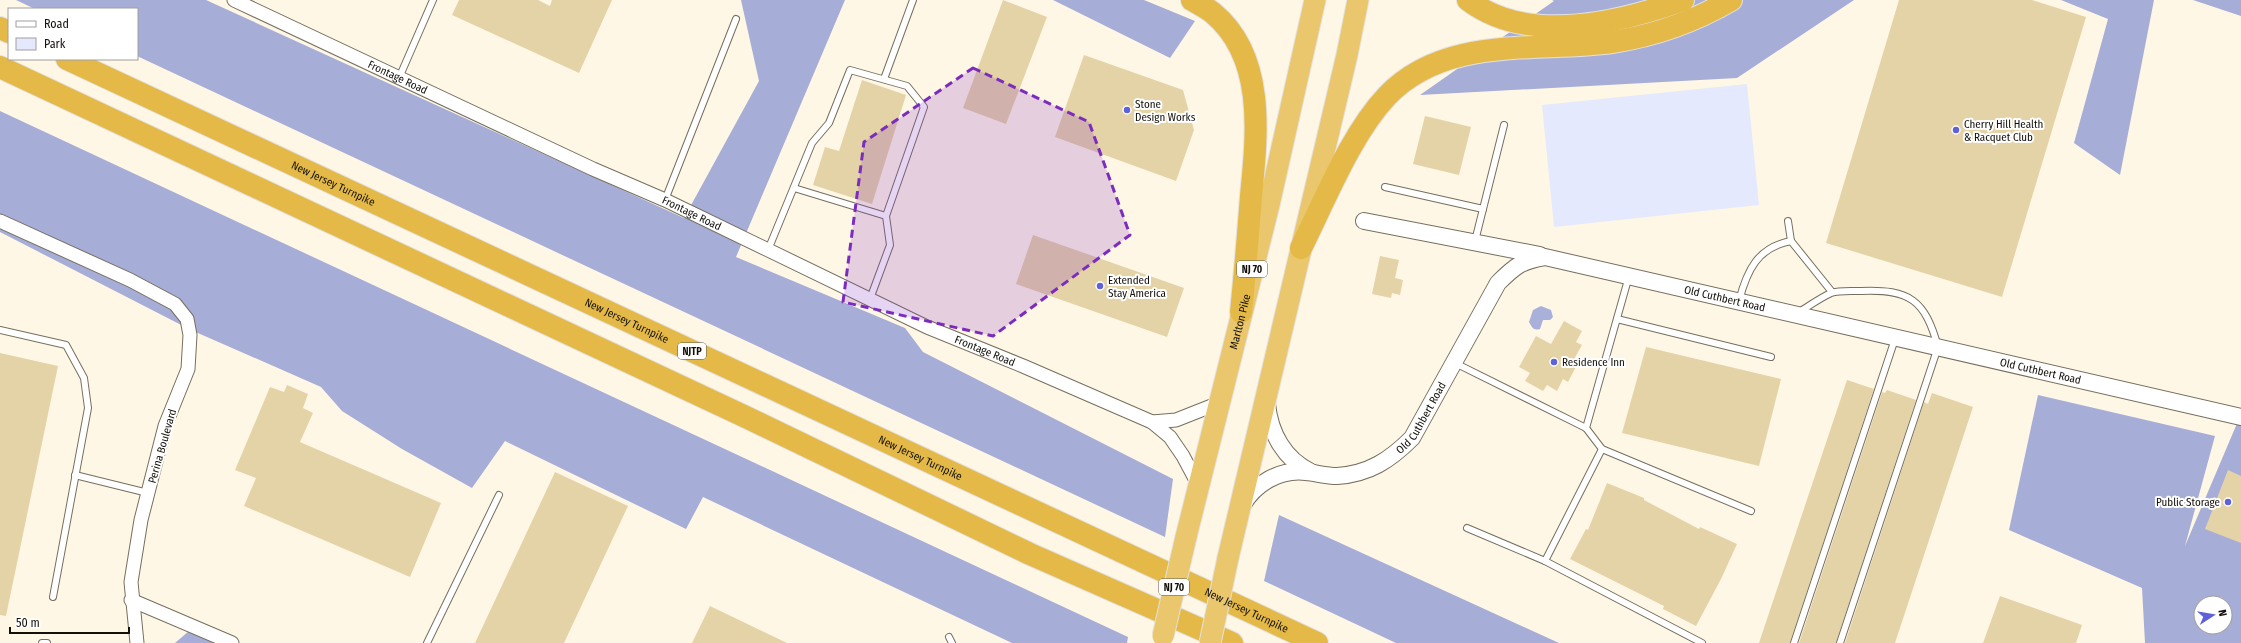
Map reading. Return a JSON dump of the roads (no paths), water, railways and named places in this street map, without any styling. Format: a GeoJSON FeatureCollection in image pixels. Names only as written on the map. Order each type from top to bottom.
{"type":"FeatureCollection","features":[{"type":"Feature","properties":{"kind":"highway"},"geometry":{"type":"LineString","coordinates":[[1192,0],[1213,13],[1239,46],[1248,71],[1256,106],[1256,145],[1241,312]]}},
{"type":"Feature","properties":{"kind":"highway","name":"Marlton Pike"},"geometry":{"type":"LineString","coordinates":[[1162,640],[1218,403],[1269,205],[1315,0]]}},
{"type":"Feature","properties":{"kind":"highway"},"geometry":{"type":"LineString","coordinates":[[1210,643],[1228,558],[1302,248],[1358,0]]}},
{"type":"Feature","properties":{"kind":"highway"},"geometry":{"type":"LineString","coordinates":[[1468,0],[1482,10],[1513,21],[1541,26],[1592,24],[1645,14],[1683,0]]}},
{"type":"Feature","properties":{"kind":"highway"},"geometry":{"type":"LineString","coordinates":[[1302,248],[1357,136],[1370,116],[1388,94],[1429,66],[1456,57],[1484,51],[1610,42],[1632,38],[1689,21],[1731,0]]}},
{"type":"Feature","properties":{"kind":"highway","name":"New Jersey Turnpike"},"geometry":{"type":"LineString","coordinates":[[69,60],[1317,643]]}},
{"type":"Feature","properties":{"kind":"highway"},"geometry":{"type":"LineString","coordinates":[[0,68],[748,418],[1030,554],[1232,643]]}},
{"type":"Feature","properties":{"kind":"street","name":"Frontage Road"},"geometry":{"type":"LineString","coordinates":[[234,0],[593,170],[666,200],[927,327],[1023,366],[1152,422],[1170,437],[1199,486]]}},
{"type":"Feature","properties":{"kind":"street","name":"Perina Boulevard"},"geometry":{"type":"LineString","coordinates":[[0,221],[130,280],[175,304],[187,319],[190,334],[188,369],[165,426],[148,493],[132,574],[131,600],[137,643]]}},
{"type":"Feature","properties":{"kind":"street"},"geometry":{"type":"LineString","coordinates":[[1364,221],[1545,257]]}},
{"type":"Feature","properties":{"kind":"street","name":"Old Cuthbert Road"},"geometry":{"type":"LineString","coordinates":[[1239,512],[1251,493],[1269,480],[1290,472],[1336,476],[1360,472],[1394,456],[1412,438],[1498,283],[1516,265],[1527,260],[1545,257],[1738,300],[2241,417]]}},
{"type":"Feature","properties":{"kind":"street","name":"Old Cuthbert Road"},"geometry":{"type":"LineString","coordinates":[[1268,390],[1268,417],[1278,442],[1290,458],[1312,473]]}},
{"type":"Feature","properties":{"kind":"street","name":"Frontage Road"},"geometry":{"type":"LineString","coordinates":[[1152,422],[1176,420],[1218,403]]}},
{"type":"Feature","properties":{"kind":"street"},"geometry":{"type":"LineString","coordinates":[[131,600],[232,643]]}},
{"type":"Feature","properties":{"kind":"lane"},"geometry":{"type":"LineString","coordinates":[[399,78],[433,0]]}},
{"type":"Feature","properties":{"kind":"lane"},"geometry":{"type":"LineString","coordinates":[[884,79],[913,0]]}},
{"type":"Feature","properties":{"kind":"lane"},"geometry":{"type":"LineString","coordinates":[[666,200],[736,19]]}},
{"type":"Feature","properties":{"kind":"lane"},"geometry":{"type":"LineString","coordinates":[[768,250],[812,143],[829,123],[850,70],[907,86],[924,107],[886,216],[890,245],[870,299]]}},
{"type":"Feature","properties":{"kind":"lane"},"geometry":{"type":"LineString","coordinates":[[1474,242],[1504,125]]}},
{"type":"Feature","properties":{"kind":"lane"},"geometry":{"type":"LineString","coordinates":[[1386,187],[1483,209]]}},
{"type":"Feature","properties":{"kind":"lane"},"geometry":{"type":"LineString","coordinates":[[794,188],[886,216]]}},
{"type":"Feature","properties":{"kind":"lane"},"geometry":{"type":"LineString","coordinates":[[1788,221],[1791,241],[1832,292]]}},
{"type":"Feature","properties":{"kind":"lane"},"geometry":{"type":"LineString","coordinates":[[1738,300],[1756,258],[1780,243],[1791,241]]}},
{"type":"Feature","properties":{"kind":"lane"},"geometry":{"type":"LineString","coordinates":[[1586,428],[1629,276]]}},
{"type":"Feature","properties":{"kind":"lane"},"geometry":{"type":"LineString","coordinates":[[1796,314],[1832,292],[1879,290],[1892,291],[1904,295],[1915,302],[1924,312],[1932,325],[1938,347],[1840,643]]}},
{"type":"Feature","properties":{"kind":"lane"},"geometry":{"type":"LineString","coordinates":[[1617,319],[1771,356]]}},
{"type":"Feature","properties":{"kind":"lane"},"geometry":{"type":"LineString","coordinates":[[0,330],[66,345],[84,378],[88,408],[52,597]]}},
{"type":"Feature","properties":{"kind":"lane"},"geometry":{"type":"LineString","coordinates":[[1794,643],[1896,337]]}},
{"type":"Feature","properties":{"kind":"lane"},"geometry":{"type":"LineString","coordinates":[[1454,362],[1586,428],[1602,449],[1751,511]]}},
{"type":"Feature","properties":{"kind":"lane"},"geometry":{"type":"LineString","coordinates":[[1546,561],[1602,449]]}},
{"type":"Feature","properties":{"kind":"lane"},"geometry":{"type":"LineString","coordinates":[[75,475],[148,493]]}},
{"type":"Feature","properties":{"kind":"lane"},"geometry":{"type":"LineString","coordinates":[[427,643],[499,495]]}},
{"type":"Feature","properties":{"kind":"lane"},"geometry":{"type":"LineString","coordinates":[[1467,528],[1546,561],[1702,643]]}},
{"type":"Feature","properties":{"kind":"lane"},"geometry":{"type":"LineString","coordinates":[[42,643],[47,643]]}},
{"type":"Feature","properties":{"kind":"place","name":"Stone Design Works"},"geometry":{"type":"Point","coordinates":[1127,110]}},
{"type":"Feature","properties":{"kind":"place","name":"Cherry Hill Health & Racquet Club"},"geometry":{"type":"Point","coordinates":[1956,130]}},
{"type":"Feature","properties":{"kind":"place","name":"Extended Stay America"},"geometry":{"type":"Point","coordinates":[1100,286]}},
{"type":"Feature","properties":{"kind":"place","name":"Residence Inn"},"geometry":{"type":"Point","coordinates":[1554,362]}},
{"type":"Feature","properties":{"kind":"place","name":"Public Storage"},"geometry":{"type":"Point","coordinates":[2228,502]}}]}
